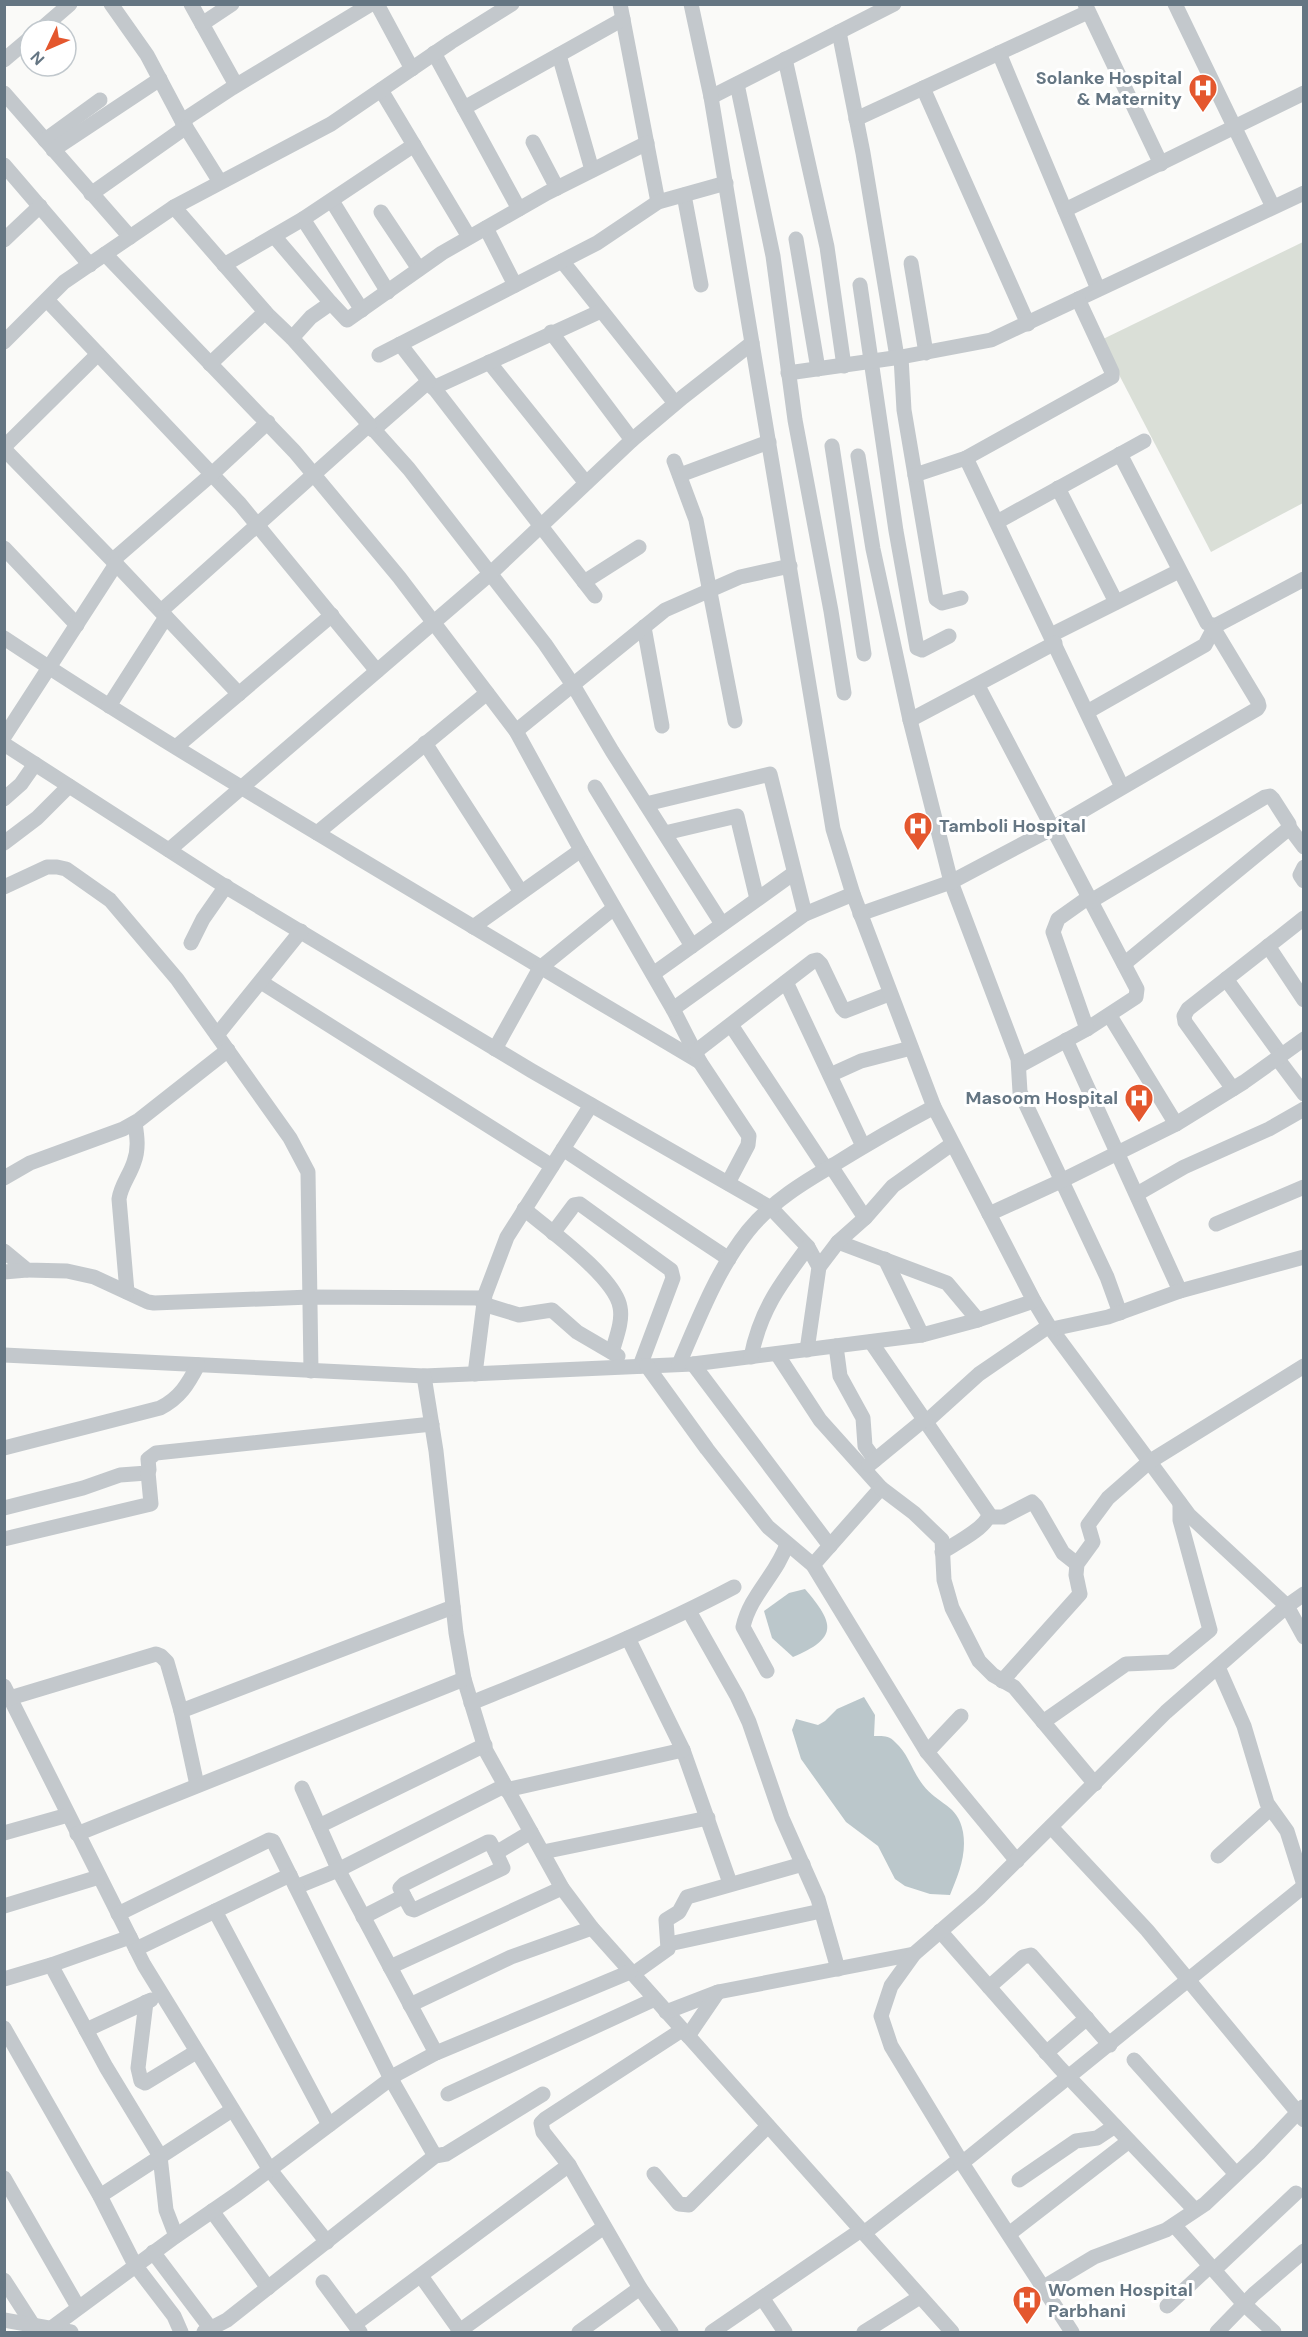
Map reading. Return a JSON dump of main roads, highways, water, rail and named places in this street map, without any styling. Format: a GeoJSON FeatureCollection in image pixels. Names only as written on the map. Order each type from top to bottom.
{"type":"FeatureCollection","features":[{"type":"Feature","properties":{"kind":"place","name":"Solanke Hospital & Maternity"},"geometry":{"type":"Point","coordinates":[1203,114]}},
{"type":"Feature","properties":{"kind":"place","name":"Tamboli Hospital"},"geometry":{"type":"Point","coordinates":[918,852]}},
{"type":"Feature","properties":{"kind":"place","name":"Masoom Hospital"},"geometry":{"type":"Point","coordinates":[1139,1124]}},
{"type":"Feature","properties":{"kind":"place","name":"Women Hospital Parbhani"},"geometry":{"type":"Point","coordinates":[1027,2326]}}]}
